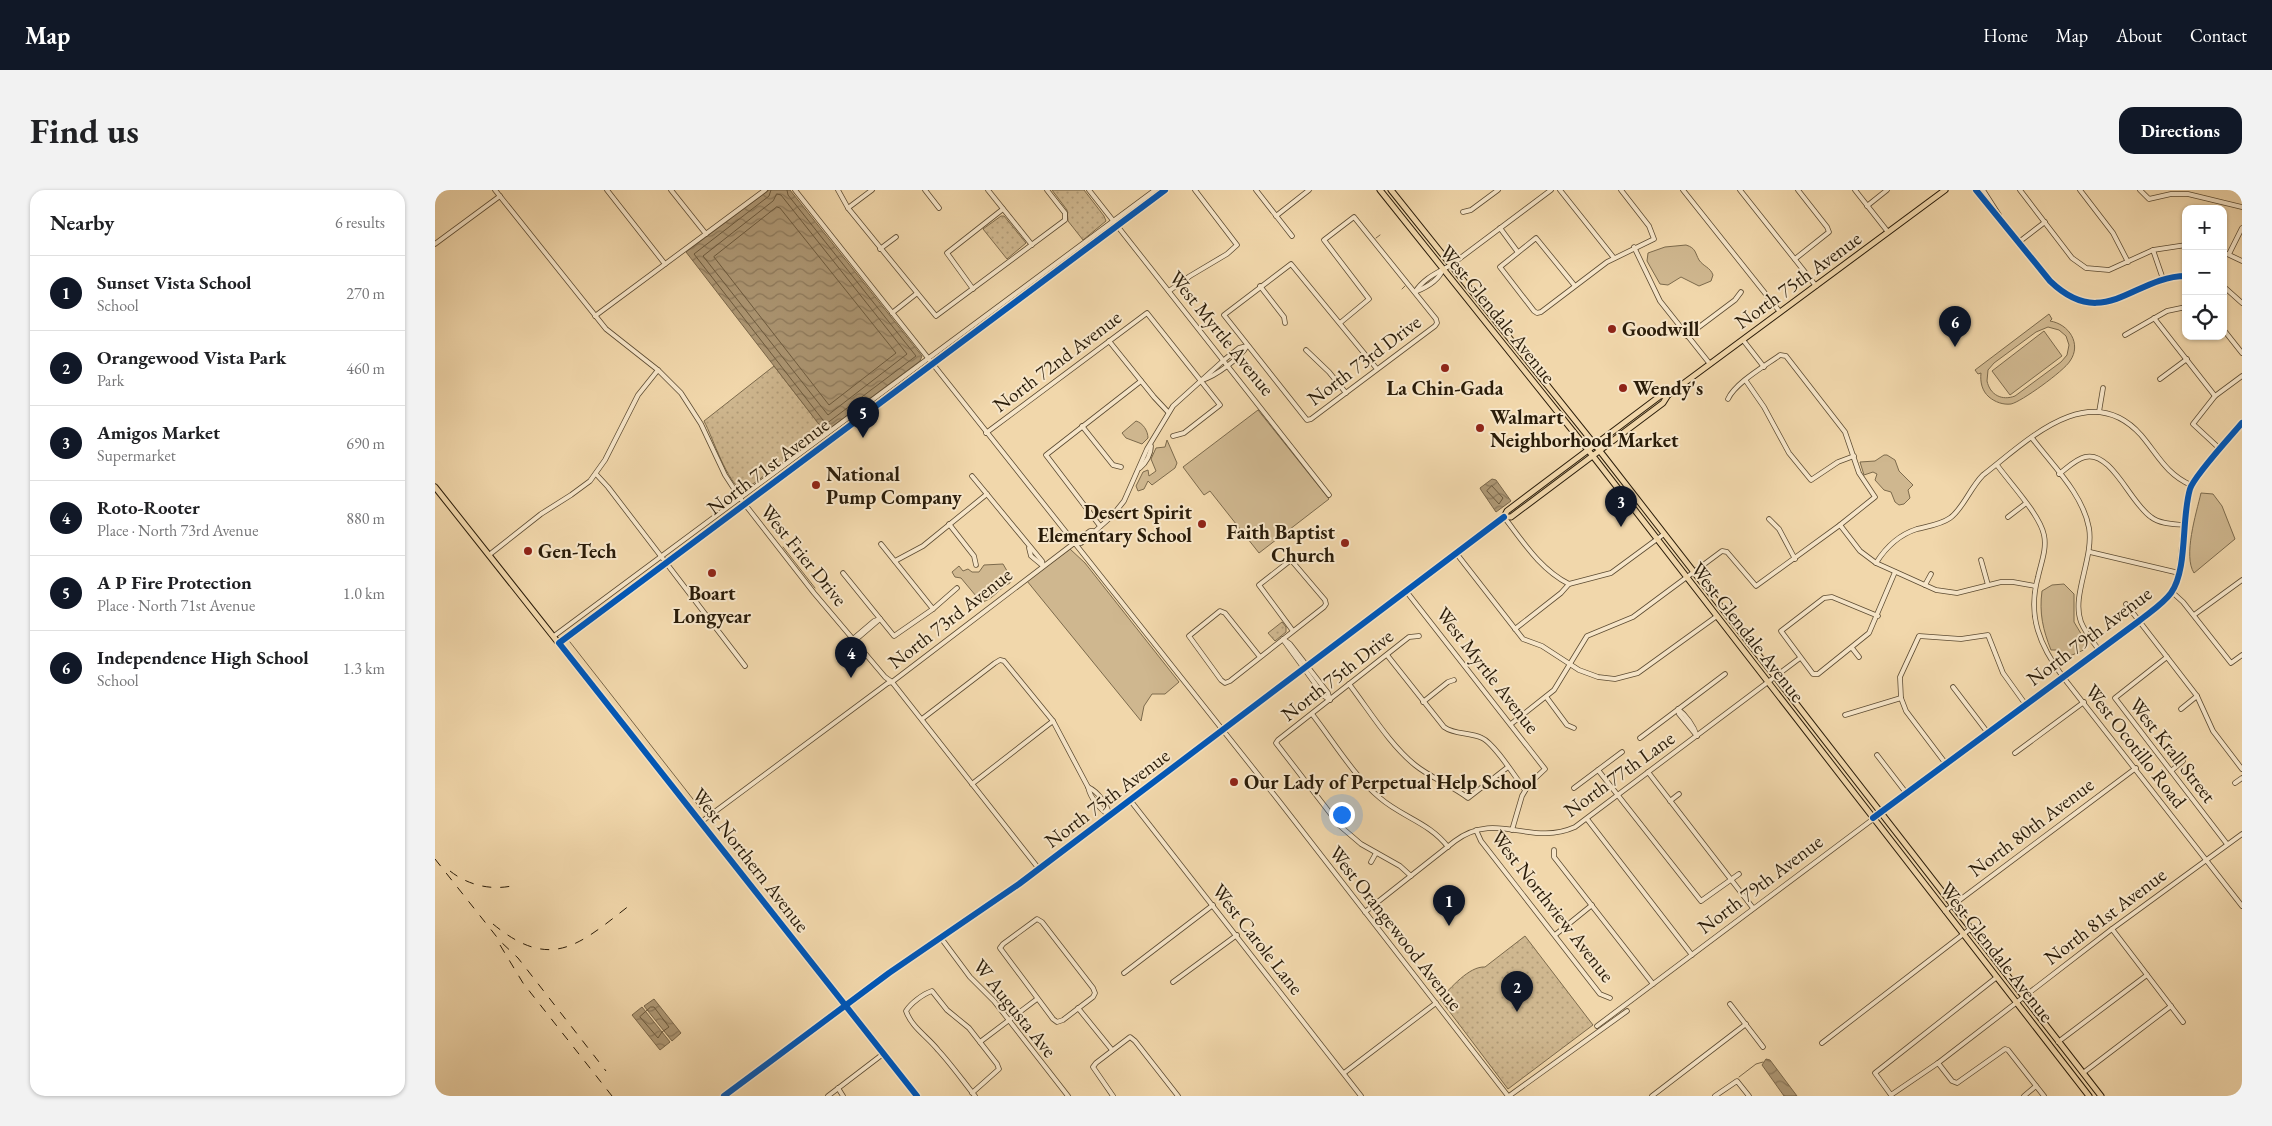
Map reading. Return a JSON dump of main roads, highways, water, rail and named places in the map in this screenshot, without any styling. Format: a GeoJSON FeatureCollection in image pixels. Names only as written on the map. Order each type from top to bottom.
{"type":"FeatureCollection","features":[{"type":"Feature","properties":{"kind":"main road","name":"West Glendale Avenue"},"geometry":{"type":"LineString","coordinates":[[1380,190],[1593,456],[2089,1095]]}},
{"type":"Feature","properties":{"kind":"main road","name":"West Glendale Avenue"},"geometry":{"type":"LineString","coordinates":[[1391,190],[1595,445],[2101,1096]]}},
{"type":"Feature","properties":{"kind":"main road","name":"North 75th Avenue"},"geometry":{"type":"LineString","coordinates":[[1504,517],[1511,517],[1663,403],[1669,395],[1710,364],[1945,190]]}},
{"type":"Feature","properties":{"kind":"main road","name":"North 75th Avenue"},"geometry":{"type":"LineString","coordinates":[[724,1096],[844,1005],[1039,869],[1504,517],[1507,511],[1588,450],[1660,396],[1669,395]]}},
{"type":"Feature","properties":{"kind":"main road","name":"West Northern Avenue"},"geometry":{"type":"LineString","coordinates":[[435,487],[917,1096]]}},
{"type":"Feature","properties":{"kind":"water"},"geometry":{"type":"Polygon","coordinates":[[[769,190],[790,190],[922,356],[920,361],[825,432],[686,252],[769,190]]]}},
{"type":"Feature","properties":{"kind":"water"},"geometry":{"type":"Polygon","coordinates":[[[1492,479],[1496,480],[1511,501],[1496,512],[1480,488],[1492,479]]]}},
{"type":"Feature","properties":{"kind":"water"},"geometry":{"type":"Polygon","coordinates":[[[654,999],[681,1033],[672,1041],[644,1006],[654,999]]]}},
{"type":"Feature","properties":{"kind":"water"},"geometry":{"type":"Polygon","coordinates":[[[642,1007],[670,1042],[660,1050],[632,1015],[642,1007]]]}},
{"type":"Feature","properties":{"kind":"water"},"geometry":{"type":"Polygon","coordinates":[[[1766,1059],[1770,1060],[1797,1096],[1784,1096],[1762,1065],[1766,1059]]]}},
{"type":"Feature","properties":{"kind":"waterway"},"geometry":{"type":"LineString","coordinates":[[1376,238],[1380,235]]}},
{"type":"Feature","properties":{"kind":"waterway"},"geometry":{"type":"LineString","coordinates":[[1402,289],[1405,286]]}},
{"type":"Feature","properties":{"kind":"waterway"},"geometry":{"type":"LineString","coordinates":[[783,547],[815,588]]}},
{"type":"Feature","properties":{"kind":"waterway"},"geometry":{"type":"LineString","coordinates":[[570,642],[700,808]]}},
{"type":"Feature","properties":{"kind":"waterway"},"geometry":{"type":"LineString","coordinates":[[1739,1077],[1756,1064],[1763,1062]]}},
{"type":"Feature","properties":{"kind":"railway"},"geometry":{"type":"LineString","coordinates":[[435,859],[500,941],[518,958],[606,1071]]}},
{"type":"Feature","properties":{"kind":"railway"},"geometry":{"type":"LineString","coordinates":[[450,871],[473,884],[481,886],[507,887],[516,885]]}},
{"type":"Feature","properties":{"kind":"railway"},"geometry":{"type":"LineString","coordinates":[[493,924],[513,939],[532,947],[548,950],[564,948],[595,932],[630,905]]}},
{"type":"Feature","properties":{"kind":"railway"},"geometry":{"type":"LineString","coordinates":[[500,945],[523,983],[612,1096]]}},
{"type":"Feature","properties":{"kind":"place","name":"Goodwill"},"geometry":{"type":"Point","coordinates":[1612,329]}},
{"type":"Feature","properties":{"kind":"place","name":"Independence High School"},"geometry":{"type":"Point","coordinates":[1955,347]}},
{"type":"Feature","properties":{"kind":"place","name":"La Chin-Gada"},"geometry":{"type":"Point","coordinates":[1445,368]}},
{"type":"Feature","properties":{"kind":"place","name":"Wendy's"},"geometry":{"type":"Point","coordinates":[1623,388]}},
{"type":"Feature","properties":{"kind":"place","name":"Walmart Neighborhood Market"},"geometry":{"type":"Point","coordinates":[1480,428]}},
{"type":"Feature","properties":{"kind":"place","name":"A P Fire Protection"},"geometry":{"type":"Point","coordinates":[863,438]}},
{"type":"Feature","properties":{"kind":"place","name":"National Pump Company"},"geometry":{"type":"Point","coordinates":[816,485]}},
{"type":"Feature","properties":{"kind":"place","name":"Desert Spirit Elementary School"},"geometry":{"type":"Point","coordinates":[1202,524]}},
{"type":"Feature","properties":{"kind":"place","name":"Amigos Market"},"geometry":{"type":"Point","coordinates":[1621,527]}},
{"type":"Feature","properties":{"kind":"place","name":"Faith Baptist Church"},"geometry":{"type":"Point","coordinates":[1345,543]}},
{"type":"Feature","properties":{"kind":"place","name":"Gen-Tech"},"geometry":{"type":"Point","coordinates":[528,551]}},
{"type":"Feature","properties":{"kind":"place","name":"Boart Longyear"},"geometry":{"type":"Point","coordinates":[712,573]}},
{"type":"Feature","properties":{"kind":"place","name":"Roto-Rooter"},"geometry":{"type":"Point","coordinates":[851,678]}},
{"type":"Feature","properties":{"kind":"place","name":"Our Lady of Perpetual Help School"},"geometry":{"type":"Point","coordinates":[1234,782]}},
{"type":"Feature","properties":{"kind":"place","name":"Sunset Vista School"},"geometry":{"type":"Point","coordinates":[1449,926]}},
{"type":"Feature","properties":{"kind":"place","name":"Orangewood Vista Park"},"geometry":{"type":"Point","coordinates":[1517,1012]}}]}
